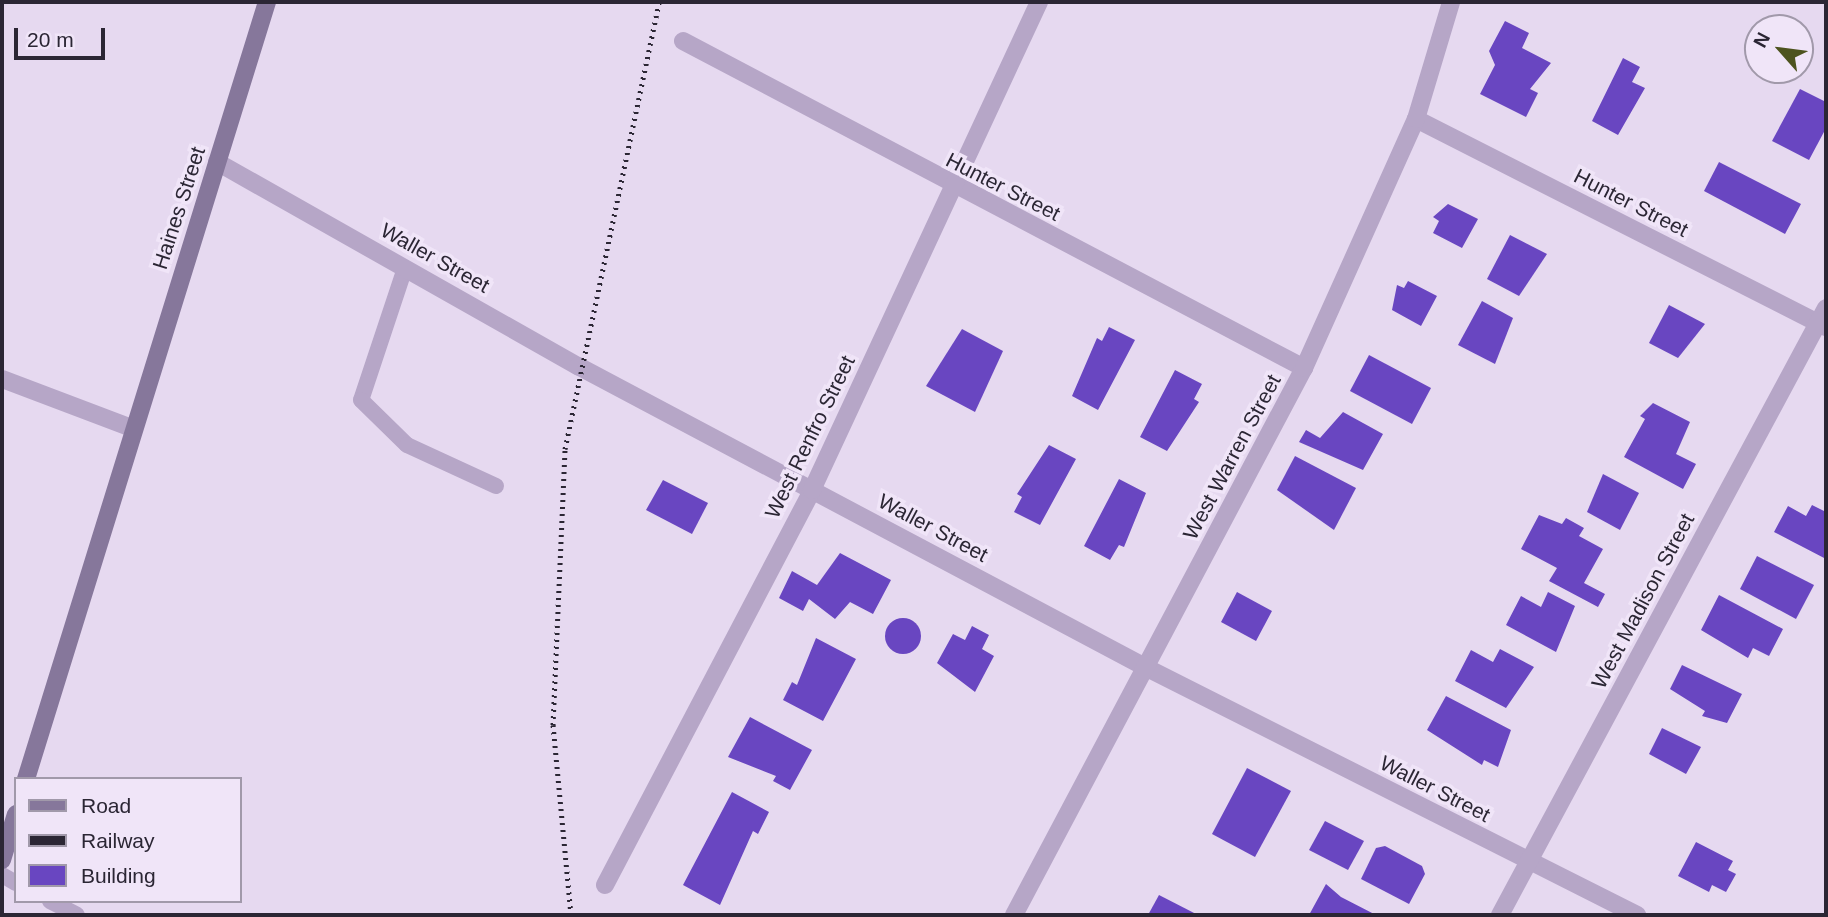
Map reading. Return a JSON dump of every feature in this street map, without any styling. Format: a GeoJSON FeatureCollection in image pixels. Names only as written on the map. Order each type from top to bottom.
{"type":"FeatureCollection","features":[{"type":"Feature","properties":{"kind":"street","name":"Haines Street"},"geometry":{"type":"LineString","coordinates":[[27,777],[132,428],[267,2]]}},
{"type":"Feature","properties":{"kind":"street","name":"West Renfro Street"},"geometry":{"type":"LineString","coordinates":[[605,885],[812,490],[1039,2]]}},
{"type":"Feature","properties":{"kind":"street","name":"West Warren Street"},"geometry":{"type":"LineString","coordinates":[[1014,915],[1304,368],[1416,120],[1451,2]]}},
{"type":"Feature","properties":{"kind":"street","name":"Hunter Street"},"geometry":{"type":"LineString","coordinates":[[683,41],[952,186],[1304,368]]}},
{"type":"Feature","properties":{"kind":"street","name":"Hunter Street"},"geometry":{"type":"LineString","coordinates":[[1416,120],[1824,319]]}},
{"type":"Feature","properties":{"kind":"street","name":"Waller Street"},"geometry":{"type":"LineString","coordinates":[[217,162],[812,490],[1147,667],[1529,863],[1637,915]]}},
{"type":"Feature","properties":{"kind":"street","name":"West Madison Street"},"geometry":{"type":"LineString","coordinates":[[1500,915],[1824,319]]}},
{"type":"Feature","properties":{"kind":"street"},"geometry":{"type":"LineString","coordinates":[[2,379],[132,428]]}},
{"type":"Feature","properties":{"kind":"street"},"geometry":{"type":"LineString","coordinates":[[2,860],[14,821]]}},
{"type":"Feature","properties":{"kind":"lane"},"geometry":{"type":"LineString","coordinates":[[405,268],[361,400],[407,445],[496,486]]}},
{"type":"Feature","properties":{"kind":"lane"},"geometry":{"type":"LineString","coordinates":[[54,903],[76,915]]}},
{"type":"Feature","properties":{"kind":"building"},"geometry":{"type":"Polygon","coordinates":[[[1505,21],[1529,33],[1522,48],[1551,63],[1530,89],[1538,93],[1526,117],[1480,94],[1495,65],[1489,51],[1505,21]]]}},
{"type":"Feature","properties":{"kind":"building"},"geometry":{"type":"Polygon","coordinates":[[[1623,58],[1640,67],[1632,82],[1645,88],[1618,135],[1592,121],[1623,58]]]}},
{"type":"Feature","properties":{"kind":"building"},"geometry":{"type":"Polygon","coordinates":[[[1800,89],[1826,102],[1825,130],[1809,160],[1772,141],[1800,89]]]}},
{"type":"Feature","properties":{"kind":"building"},"geometry":{"type":"Polygon","coordinates":[[[1719,162],[1801,204],[1785,234],[1704,191],[1719,162]]]}},
{"type":"Feature","properties":{"kind":"building"},"geometry":{"type":"Polygon","coordinates":[[[1448,204],[1478,219],[1462,248],[1433,233],[1439,221],[1433,217],[1448,204]]]}},
{"type":"Feature","properties":{"kind":"building"},"geometry":{"type":"Polygon","coordinates":[[[1510,235],[1547,254],[1519,296],[1487,279],[1510,235]]]}},
{"type":"Feature","properties":{"kind":"building"},"geometry":{"type":"Polygon","coordinates":[[[1408,281],[1437,296],[1421,326],[1392,310],[1397,285],[1404,288],[1408,281]]]}},
{"type":"Feature","properties":{"kind":"building"},"geometry":{"type":"Polygon","coordinates":[[[1482,301],[1513,318],[1495,364],[1458,345],[1482,301]]]}},
{"type":"Feature","properties":{"kind":"building"},"geometry":{"type":"Polygon","coordinates":[[[1669,305],[1705,324],[1678,358],[1649,343],[1669,305]]]}},
{"type":"Feature","properties":{"kind":"building"},"geometry":{"type":"Polygon","coordinates":[[[1109,327],[1135,340],[1098,410],[1072,396],[1097,338],[1102,341],[1109,327]]]}},
{"type":"Feature","properties":{"kind":"building"},"geometry":{"type":"Polygon","coordinates":[[[962,329],[1003,351],[975,412],[926,386],[962,329]]]}},
{"type":"Feature","properties":{"kind":"building"},"geometry":{"type":"Polygon","coordinates":[[[1369,355],[1431,388],[1412,424],[1350,391],[1369,355]]]}},
{"type":"Feature","properties":{"kind":"building"},"geometry":{"type":"Polygon","coordinates":[[[1175,370],[1202,384],[1194,399],[1199,402],[1167,451],[1140,437],[1175,370]]]}},
{"type":"Feature","properties":{"kind":"building"},"geometry":{"type":"Polygon","coordinates":[[[1653,403],[1690,422],[1676,454],[1696,464],[1683,489],[1624,457],[1645,419],[1640,416],[1653,403]]]}},
{"type":"Feature","properties":{"kind":"building"},"geometry":{"type":"Polygon","coordinates":[[[1343,412],[1383,434],[1363,470],[1299,442],[1306,430],[1320,438],[1343,412]]]}},
{"type":"Feature","properties":{"kind":"building"},"geometry":{"type":"Polygon","coordinates":[[[1049,445],[1076,459],[1040,525],[1014,512],[1022,497],[1017,494],[1049,445]]]}},
{"type":"Feature","properties":{"kind":"building"},"geometry":{"type":"Polygon","coordinates":[[[1295,456],[1356,488],[1334,530],[1277,490],[1295,456]]]}},
{"type":"Feature","properties":{"kind":"building"},"geometry":{"type":"Polygon","coordinates":[[[1603,474],[1639,493],[1620,530],[1587,512],[1603,474]]]}},
{"type":"Feature","properties":{"kind":"building"},"geometry":{"type":"Polygon","coordinates":[[[1119,479],[1146,493],[1124,547],[1119,545],[1110,560],[1084,546],[1119,479]]]}},
{"type":"Feature","properties":{"kind":"building"},"geometry":{"type":"Polygon","coordinates":[[[663,480],[708,503],[692,534],[646,510],[663,480]]]}},
{"type":"Feature","properties":{"kind":"building"},"geometry":{"type":"Polygon","coordinates":[[[1812,505],[1826,512],[1826,559],[1774,532],[1788,506],[1806,516],[1812,505]]]}},
{"type":"Feature","properties":{"kind":"building"},"geometry":{"type":"Polygon","coordinates":[[[1539,515],[1562,524],[1566,518],[1584,528],[1579,536],[1603,549],[1584,583],[1605,594],[1598,607],[1549,581],[1557,568],[1521,549],[1539,515]]]}},
{"type":"Feature","properties":{"kind":"building"},"geometry":{"type":"Polygon","coordinates":[[[840,553],[891,580],[873,614],[850,602],[835,619],[809,599],[803,611],[779,598],[792,571],[817,585],[840,553]]]}},
{"type":"Feature","properties":{"kind":"building"},"geometry":{"type":"Polygon","coordinates":[[[1757,556],[1814,585],[1796,619],[1740,589],[1757,556]]]}},
{"type":"Feature","properties":{"kind":"building"},"geometry":{"type":"Polygon","coordinates":[[[1237,592],[1272,611],[1256,641],[1221,622],[1237,592]]]}},
{"type":"Feature","properties":{"kind":"building"},"geometry":{"type":"Polygon","coordinates":[[[1548,592],[1575,606],[1556,652],[1506,625],[1521,596],[1541,607],[1548,592]]]}},
{"type":"Feature","properties":{"kind":"building"},"geometry":{"type":"Polygon","coordinates":[[[1719,595],[1783,629],[1769,656],[1753,648],[1748,658],[1701,630],[1719,595]]]}},
{"type":"Feature","properties":{"kind":"building"},"geometry":{"type":"Polygon","coordinates":[[[903,618],[915,624],[921,636],[915,648],[903,654],[891,648],[885,636],[891,624],[903,618]]]}},
{"type":"Feature","properties":{"kind":"building"},"geometry":{"type":"Polygon","coordinates":[[[972,626],[989,635],[982,649],[994,656],[975,692],[937,663],[953,634],[965,640],[972,626]]]}},
{"type":"Feature","properties":{"kind":"building"},"geometry":{"type":"Polygon","coordinates":[[[816,638],[856,659],[823,721],[783,700],[792,682],[797,685],[816,638]]]}},
{"type":"Feature","properties":{"kind":"building"},"geometry":{"type":"Polygon","coordinates":[[[1500,649],[1534,667],[1506,708],[1455,681],[1471,650],[1493,662],[1500,649]]]}},
{"type":"Feature","properties":{"kind":"building"},"geometry":{"type":"Polygon","coordinates":[[[1682,665],[1742,694],[1727,723],[1702,716],[1705,711],[1670,689],[1682,665]]]}},
{"type":"Feature","properties":{"kind":"building"},"geometry":{"type":"Polygon","coordinates":[[[1446,696],[1511,730],[1498,767],[1484,760],[1482,765],[1427,730],[1446,696]]]}},
{"type":"Feature","properties":{"kind":"building"},"geometry":{"type":"Polygon","coordinates":[[[750,717],[812,750],[790,790],[773,781],[776,776],[728,757],[750,717]]]}},
{"type":"Feature","properties":{"kind":"building"},"geometry":{"type":"Polygon","coordinates":[[[1662,728],[1701,747],[1686,774],[1649,754],[1662,728]]]}},
{"type":"Feature","properties":{"kind":"building"},"geometry":{"type":"Polygon","coordinates":[[[1247,768],[1291,791],[1255,857],[1212,834],[1247,768]]]}},
{"type":"Feature","properties":{"kind":"building"},"geometry":{"type":"Polygon","coordinates":[[[732,792],[769,812],[758,834],[753,831],[720,905],[683,885],[732,792]]]}},
{"type":"Feature","properties":{"kind":"building"},"geometry":{"type":"Polygon","coordinates":[[[1325,821],[1364,841],[1348,870],[1309,850],[1325,821]]]}},
{"type":"Feature","properties":{"kind":"building"},"geometry":{"type":"Polygon","coordinates":[[[1696,842],[1733,861],[1728,870],[1736,874],[1726,892],[1712,885],[1709,892],[1678,876],[1696,842]]]}},
{"type":"Feature","properties":{"kind":"building"},"geometry":{"type":"Polygon","coordinates":[[[1385,846],[1422,866],[1425,874],[1409,904],[1361,879],[1376,848],[1385,846]]]}},
{"type":"Feature","properties":{"kind":"building"},"geometry":{"type":"Polygon","coordinates":[[[1326,884],[1341,897],[1376,915],[1309,915],[1326,884]]]}},
{"type":"Feature","properties":{"kind":"building"},"geometry":{"type":"Polygon","coordinates":[[[1159,895],[1198,915],[1148,915],[1159,895]]]}},
{"type":"Feature","properties":{"kind":"railway"},"geometry":{"type":"LineString","coordinates":[[571,915],[553,725],[565,449],[659,2]]}}]}
